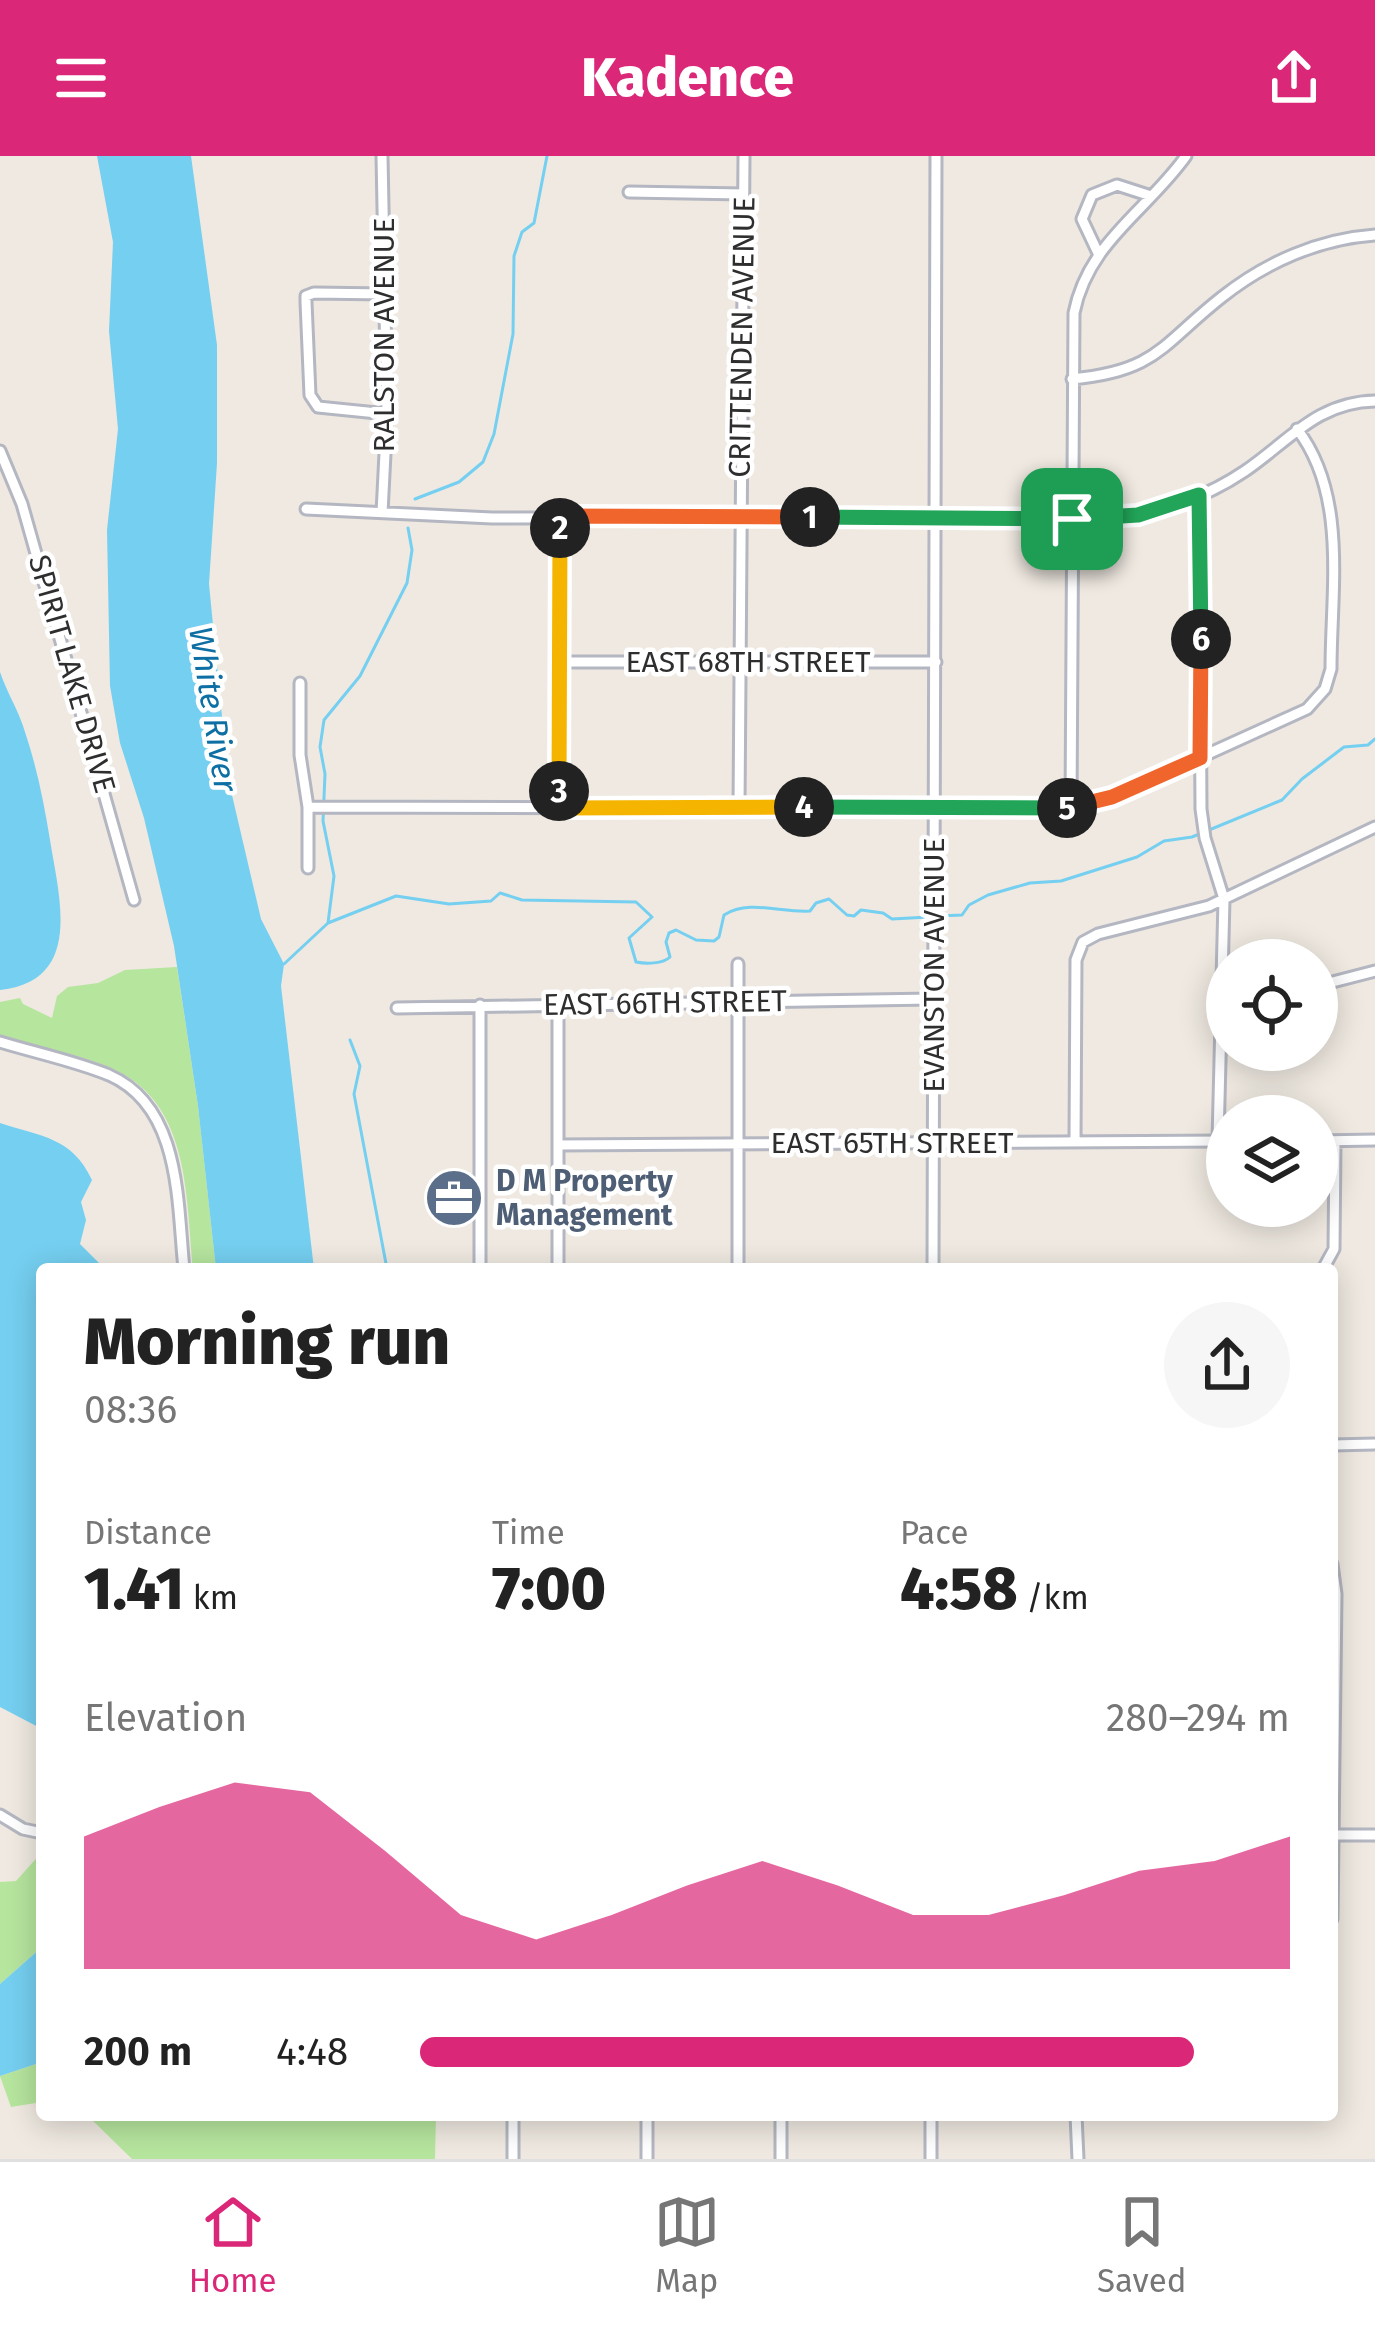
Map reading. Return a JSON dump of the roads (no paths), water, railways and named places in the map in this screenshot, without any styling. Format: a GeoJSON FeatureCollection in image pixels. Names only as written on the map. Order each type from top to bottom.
{"type":"FeatureCollection","features":[{"type":"Feature","properties":{"kind":"street","name":"RALSTON AVENUE"},"geometry":{"type":"LineString","coordinates":[[382,156],[388,414],[382,513]]}},
{"type":"Feature","properties":{"kind":"street","name":"CRITTENDEN AVENUE"},"geometry":{"type":"LineString","coordinates":[[739,807],[744,156]]}},
{"type":"Feature","properties":{"kind":"street","name":"EVANSTON AVENUE"},"geometry":{"type":"LineString","coordinates":[[933,1263],[936,156]]}},
{"type":"Feature","properties":{"kind":"street"},"geometry":{"type":"LineString","coordinates":[[1071,808],[1075,307],[1098,253],[1186,156]]}},
{"type":"Feature","properties":{"kind":"street"},"geometry":{"type":"LineString","coordinates":[[1098,253],[1083,223],[1084,207],[1092,195],[1117,185],[1151,196]]}},
{"type":"Feature","properties":{"kind":"street"},"geometry":{"type":"LineString","coordinates":[[628,193],[743,194]]}},
{"type":"Feature","properties":{"kind":"street"},"geometry":{"type":"LineString","coordinates":[[1072,379],[1114,374],[1151,359],[1219,298],[1277,262],[1324,242],[1375,235]]}},
{"type":"Feature","properties":{"kind":"street"},"geometry":{"type":"LineString","coordinates":[[385,294],[306,296],[310,395],[317,407],[388,414]]}},
{"type":"Feature","properties":{"kind":"street"},"geometry":{"type":"LineString","coordinates":[[306,509],[936,519],[1138,515],[1199,495],[1252,466],[1297,429],[1334,407],[1375,401]]}},
{"type":"Feature","properties":{"kind":"street"},"geometry":{"type":"LineString","coordinates":[[308,807],[1071,808],[1112,797],[1304,711],[1319,699],[1331,671],[1330,510],[1322,470],[1297,429]]}},
{"type":"Feature","properties":{"kind":"street","name":"SPIRIT LAKE DRIVE"},"geometry":{"type":"LineString","coordinates":[[0,451],[22,504],[134,900]]}},
{"type":"Feature","properties":{"kind":"street"},"geometry":{"type":"LineString","coordinates":[[1199,495],[1204,832],[1224,899],[1224,939]]}},
{"type":"Feature","properties":{"kind":"street"},"geometry":{"type":"LineString","coordinates":[[558,808],[560,516]]}},
{"type":"Feature","properties":{"kind":"street","name":"EAST 68TH STREET"},"geometry":{"type":"LineString","coordinates":[[560,662],[936,662]]}},
{"type":"Feature","properties":{"kind":"street"},"geometry":{"type":"LineString","coordinates":[[300,683],[299,754],[308,807],[308,868]]}},
{"type":"Feature","properties":{"kind":"street"},"geometry":{"type":"LineString","coordinates":[[1076,1142],[1076,957],[1084,940],[1195,911],[1375,827]]}},
{"type":"Feature","properties":{"kind":"street"},"geometry":{"type":"LineString","coordinates":[[738,964],[738,1263]]}},
{"type":"Feature","properties":{"kind":"street"},"geometry":{"type":"LineString","coordinates":[[1338,980],[1375,970]]}},
{"type":"Feature","properties":{"kind":"street","name":"EAST 66TH STREET"},"geometry":{"type":"LineString","coordinates":[[397,1008],[932,998]]}},
{"type":"Feature","properties":{"kind":"street"},"geometry":{"type":"LineString","coordinates":[[480,1263],[481,1005]]}},
{"type":"Feature","properties":{"kind":"street"},"geometry":{"type":"LineString","coordinates":[[558,1005],[558,1263]]}},
{"type":"Feature","properties":{"kind":"street"},"geometry":{"type":"LineString","coordinates":[[0,1042],[114,1078],[142,1101],[171,1155],[183,1263]]}},
{"type":"Feature","properties":{"kind":"street"},"geometry":{"type":"LineString","coordinates":[[1338,1141],[1375,1140]]}},
{"type":"Feature","properties":{"kind":"street","name":"EAST 65TH STREET"},"geometry":{"type":"LineString","coordinates":[[558,1144],[1206,1141]]}},
{"type":"Feature","properties":{"kind":"street"},"geometry":{"type":"LineString","coordinates":[[1326,1263],[1334,1250],[1334,1227]]}},
{"type":"Feature","properties":{"kind":"street"},"geometry":{"type":"LineString","coordinates":[[1338,1445],[1375,1444]]}},
{"type":"Feature","properties":{"kind":"street"},"geometry":{"type":"LineString","coordinates":[[0,1815],[36,1832]]}},
{"type":"Feature","properties":{"kind":"street"},"geometry":{"type":"LineString","coordinates":[[1338,1834],[1375,1835]]}},
{"type":"Feature","properties":{"kind":"street"},"geometry":{"type":"LineString","coordinates":[[513,2121],[513,2159]]}},
{"type":"Feature","properties":{"kind":"street"},"geometry":{"type":"LineString","coordinates":[[647,2121],[647,2159]]}},
{"type":"Feature","properties":{"kind":"street"},"geometry":{"type":"LineString","coordinates":[[781,2121],[781,2159]]}},
{"type":"Feature","properties":{"kind":"street"},"geometry":{"type":"LineString","coordinates":[[932,2121],[932,2159]]}},
{"type":"Feature","properties":{"kind":"street"},"geometry":{"type":"LineString","coordinates":[[1076,2121],[1078,2159]]}},
{"type":"Feature","properties":{"kind":"water","name":"White River"},"geometry":{"type":"Polygon","coordinates":[[[97,156],[191,156],[217,345],[217,463],[209,584],[228,778],[261,919],[284,964],[281,986],[313,1263],[215,1263],[174,946],[144,818],[120,743],[110,686],[107,530],[118,429],[109,331],[113,242],[97,156]]]}},
{"type":"Feature","properties":{"kind":"water"},"geometry":{"type":"Polygon","coordinates":[[[0,672],[37,772],[58,886],[60,933],[45,971],[27,983],[0,990],[0,672]]]}},
{"type":"Feature","properties":{"kind":"water"},"geometry":{"type":"Polygon","coordinates":[[[0,1123],[54,1141],[84,1166],[92,1180],[81,1202],[86,1220],[80,1244],[99,1263],[36,1263],[36,1726],[0,1707],[0,1123]]]}},
{"type":"Feature","properties":{"kind":"water"},"geometry":{"type":"Polygon","coordinates":[[[36,1952],[36,2064],[0,2076],[0,1984],[36,1952]]]}},
{"type":"Feature","properties":{"kind":"waterway"},"geometry":{"type":"LineString","coordinates":[[415,499],[459,482],[483,462],[494,434],[513,334],[514,256],[522,232],[534,223],[547,156]]}},
{"type":"Feature","properties":{"kind":"waterway"},"geometry":{"type":"LineString","coordinates":[[328,923],[334,876],[323,821],[325,774],[320,747],[324,720],[360,676],[407,583],[412,550],[408,528]]}},
{"type":"Feature","properties":{"kind":"waterway"},"geometry":{"type":"LineString","coordinates":[[938,916],[962,915],[969,905],[988,895],[1030,883],[1061,881],[1137,857],[1164,841],[1192,837],[1282,800],[1344,747],[1368,745],[1375,739]]}},
{"type":"Feature","properties":{"kind":"waterway"},"geometry":{"type":"LineString","coordinates":[[284,964],[328,923],[396,896],[449,904],[491,901],[500,893],[522,900],[636,902],[652,917],[629,938],[636,962],[645,963],[670,957],[669,933],[676,930],[696,940],[714,941],[724,915],[744,908],[810,911],[829,899],[847,915],[861,910],[892,919],[929,917]]}},
{"type":"Feature","properties":{"kind":"waterway"},"geometry":{"type":"LineString","coordinates":[[350,1040],[360,1066],[354,1094],[386,1263]]}},
{"type":"Feature","properties":{"kind":"place","name":"D M Property Management"},"geometry":{"type":"Point","coordinates":[454,1198]}}]}
